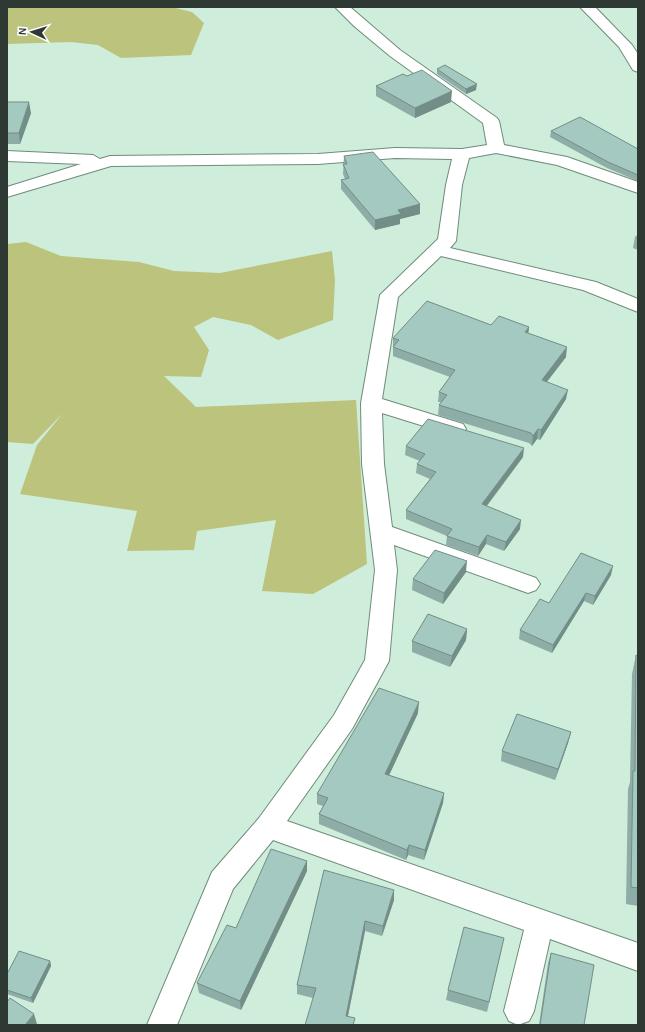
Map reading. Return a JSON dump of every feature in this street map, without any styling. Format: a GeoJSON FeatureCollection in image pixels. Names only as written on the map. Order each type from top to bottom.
{"type":"FeatureCollection","features":[{"type":"Feature","properties":{"kind":"street"},"geometry":{"type":"LineString","coordinates":[[342,7],[382,43],[491,121],[496,148]]}},
{"type":"Feature","properties":{"kind":"street"},"geometry":{"type":"LineString","coordinates":[[587,7],[631,42],[638,67]]}},
{"type":"Feature","properties":{"kind":"street"},"geometry":{"type":"LineString","coordinates":[[7,156],[110,161],[318,159],[395,153],[462,154],[496,148],[561,162],[638,188]]}},
{"type":"Feature","properties":{"kind":"street"},"geometry":{"type":"LineString","coordinates":[[162,1025],[222,881],[268,826],[343,722],[377,661],[386,570],[380,531],[373,464],[371,403],[389,295],[447,241],[454,185],[462,154]]}},
{"type":"Feature","properties":{"kind":"street"},"geometry":{"type":"LineString","coordinates":[[7,192],[110,161]]}},
{"type":"Feature","properties":{"kind":"street"},"geometry":{"type":"LineString","coordinates":[[438,250],[589,286],[638,306]]}},
{"type":"Feature","properties":{"kind":"street"},"geometry":{"type":"LineString","coordinates":[[371,403],[477,435]]}},
{"type":"Feature","properties":{"kind":"street"},"geometry":{"type":"LineString","coordinates":[[380,531],[528,584]]}},
{"type":"Feature","properties":{"kind":"street"},"geometry":{"type":"LineString","coordinates":[[268,826],[638,957]]}},
{"type":"Feature","properties":{"kind":"street"},"geometry":{"type":"LineString","coordinates":[[519,1011],[540,922]]}},
{"type":"Feature","properties":{"kind":"green space"},"geometry":{"type":"Polygon","coordinates":[[[7,7],[171,7],[192,12],[204,23],[191,55],[121,58],[98,45],[71,42],[7,44],[7,7]]]}},
{"type":"Feature","properties":{"kind":"green space"},"geometry":{"type":"Polygon","coordinates":[[[26,242],[61,256],[139,262],[174,271],[220,273],[332,251],[335,280],[333,320],[278,340],[251,325],[213,317],[194,327],[209,350],[201,377],[164,376],[196,407],[356,400],[367,564],[313,594],[262,591],[276,520],[197,531],[194,550],[127,551],[137,511],[20,494],[37,445],[63,413],[33,444],[7,442],[7,244],[26,242]]]}},
{"type":"Feature","properties":{"kind":"building"},"geometry":{"type":"Polygon","coordinates":[[[445,65],[477,84],[466,89],[437,69],[445,65]]]}},
{"type":"Feature","properties":{"kind":"building"},"geometry":{"type":"Polygon","coordinates":[[[422,70],[452,91],[415,108],[376,86],[403,74],[407,76],[422,70]]]}},
{"type":"Feature","properties":{"kind":"building"},"geometry":{"type":"Polygon","coordinates":[[[7,102],[29,102],[19,133],[7,133],[7,102]]]}},
{"type":"Feature","properties":{"kind":"building"},"geometry":{"type":"Polygon","coordinates":[[[580,117],[638,149],[638,175],[608,162],[551,131],[580,117]]]}},
{"type":"Feature","properties":{"kind":"building"},"geometry":{"type":"Polygon","coordinates":[[[373,152],[420,204],[398,210],[401,214],[375,220],[341,180],[349,178],[343,164],[347,164],[344,156],[373,152]]]}},
{"type":"Feature","properties":{"kind":"building"},"geometry":{"type":"Polygon","coordinates":[[[427,301],[491,325],[499,316],[529,327],[525,332],[567,347],[542,380],[568,390],[541,430],[538,429],[533,436],[531,433],[439,405],[447,395],[439,392],[455,370],[393,347],[399,340],[393,338],[427,301]]]}},
{"type":"Feature","properties":{"kind":"building"},"geometry":{"type":"Polygon","coordinates":[[[428,419],[524,448],[482,504],[521,520],[506,542],[487,535],[479,547],[447,536],[452,529],[406,510],[436,472],[417,464],[425,454],[406,446],[428,419]]]}},
{"type":"Feature","properties":{"kind":"building"},"geometry":{"type":"Polygon","coordinates":[[[435,550],[467,561],[444,593],[413,579],[435,550]]]}},
{"type":"Feature","properties":{"kind":"building"},"geometry":{"type":"Polygon","coordinates":[[[581,553],[613,566],[595,596],[586,593],[553,645],[520,630],[540,599],[549,603],[581,553]]]}},
{"type":"Feature","properties":{"kind":"building"},"geometry":{"type":"Polygon","coordinates":[[[428,614],[467,629],[452,656],[412,641],[428,614]]]}},
{"type":"Feature","properties":{"kind":"building"},"geometry":{"type":"Polygon","coordinates":[[[636,655],[638,656],[638,888],[631,887],[633,771],[635,771],[636,655]]]}},
{"type":"Feature","properties":{"kind":"building"},"geometry":{"type":"Polygon","coordinates":[[[379,688],[419,702],[385,774],[444,793],[425,850],[409,845],[407,850],[319,814],[328,798],[317,794],[379,688]]]}},
{"type":"Feature","properties":{"kind":"building"},"geometry":{"type":"Polygon","coordinates":[[[517,714],[571,732],[558,769],[502,751],[517,714]]]}},
{"type":"Feature","properties":{"kind":"building"},"geometry":{"type":"Polygon","coordinates":[[[271,849],[307,861],[240,1001],[197,983],[227,925],[236,928],[271,849]]]}},
{"type":"Feature","properties":{"kind":"building"},"geometry":{"type":"Polygon","coordinates":[[[324,870],[394,890],[383,926],[365,921],[346,1016],[355,1018],[353,1025],[305,1025],[316,988],[297,985],[324,870]]]}},
{"type":"Feature","properties":{"kind":"building"},"geometry":{"type":"Polygon","coordinates":[[[464,927],[504,938],[489,1002],[448,990],[464,927]]]}},
{"type":"Feature","properties":{"kind":"building"},"geometry":{"type":"Polygon","coordinates":[[[19,951],[50,961],[31,998],[7,990],[7,974],[19,951]]]}},
{"type":"Feature","properties":{"kind":"building"},"geometry":{"type":"Polygon","coordinates":[[[551,953],[594,965],[584,1025],[540,1025],[551,953]]]}},
{"type":"Feature","properties":{"kind":"building"},"geometry":{"type":"Polygon","coordinates":[[[10,998],[34,1014],[25,1025],[7,1025],[7,1002],[10,998]]]}}]}
